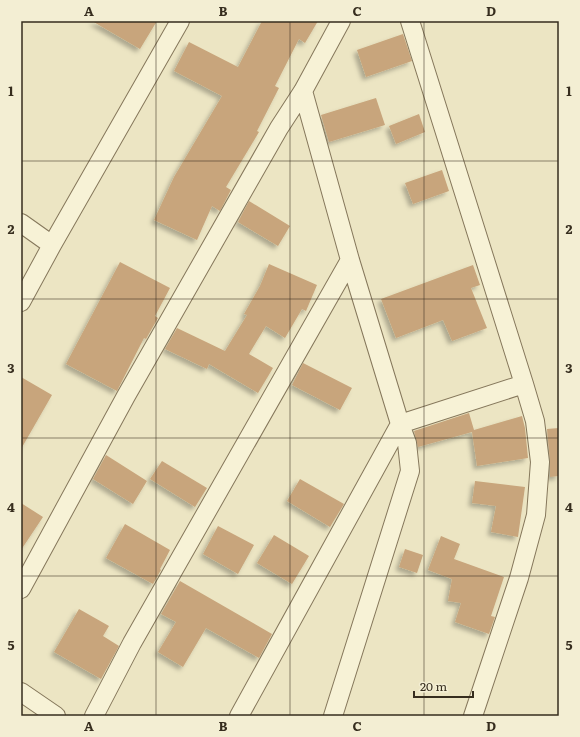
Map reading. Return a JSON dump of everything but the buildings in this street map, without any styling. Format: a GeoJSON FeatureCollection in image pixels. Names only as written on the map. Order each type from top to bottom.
{"type":"FeatureCollection","features":[{"type":"Feature","properties":{"kind":"street"},"geometry":{"type":"LineString","coordinates":[[21,302],[180,21]]}},
{"type":"Feature","properties":{"kind":"street"},"geometry":{"type":"LineString","coordinates":[[21,590],[130,389],[278,128],[303,91],[341,21]]}},
{"type":"Feature","properties":{"kind":"street"},"geometry":{"type":"LineString","coordinates":[[410,21],[535,421],[540,462],[536,514],[519,578],[473,716]]}},
{"type":"Feature","properties":{"kind":"street"},"geometry":{"type":"LineString","coordinates":[[303,91],[350,260],[407,443],[410,471],[333,716]]}},
{"type":"Feature","properties":{"kind":"street"},"geometry":{"type":"LineString","coordinates":[[21,223],[52,245]]}},
{"type":"Feature","properties":{"kind":"street"},"geometry":{"type":"LineString","coordinates":[[94,716],[132,644],[350,260]]}},
{"type":"Feature","properties":{"kind":"street"},"geometry":{"type":"LineString","coordinates":[[240,716],[400,424],[524,384]]}},
{"type":"Feature","properties":{"kind":"street"},"geometry":{"type":"LineString","coordinates":[[21,692],[56,716]]}}]}
